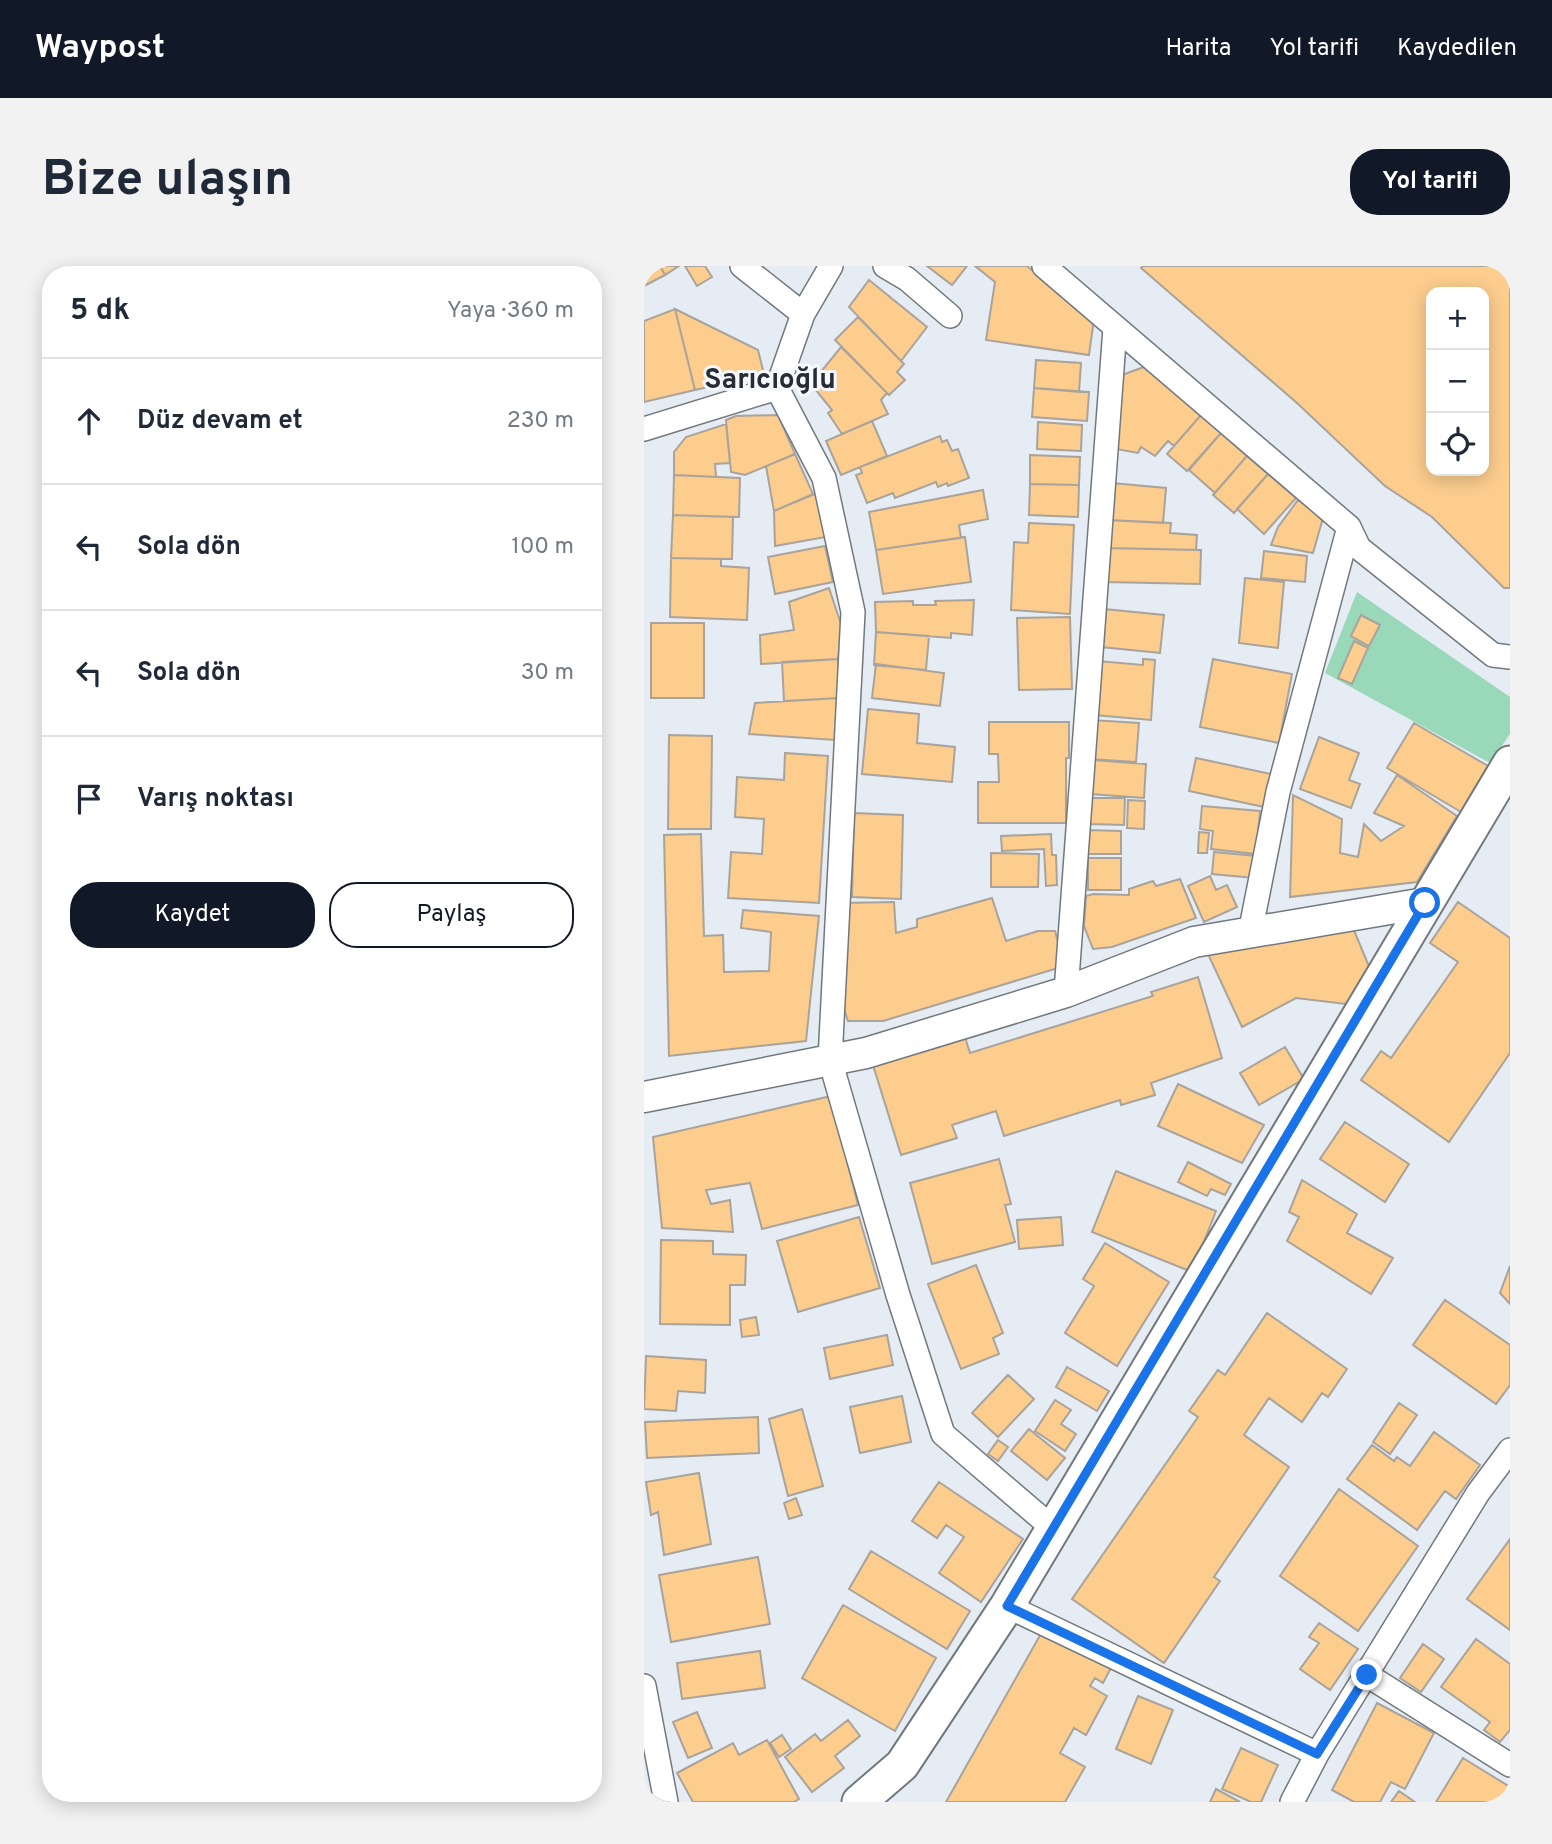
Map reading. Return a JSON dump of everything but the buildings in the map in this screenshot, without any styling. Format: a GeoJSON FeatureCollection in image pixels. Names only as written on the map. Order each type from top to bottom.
{"type":"FeatureCollection","features":[{"type":"Feature","properties":{"kind":"main road"},"geometry":{"type":"LineString","coordinates":[[859,1802],[902,1765],[1055,1530],[1510,763]]}},
{"type":"Feature","properties":{"kind":"street"},"geometry":{"type":"LineString","coordinates":[[742,266],[803,314]]}},
{"type":"Feature","properties":{"kind":"street"},"geometry":{"type":"LineString","coordinates":[[831,266],[803,314],[777,388],[824,478],[853,612],[830,1060],[898,1295],[943,1434],[1055,1530]]}},
{"type":"Feature","properties":{"kind":"street"},"geometry":{"type":"LineString","coordinates":[[885,266],[907,279],[950,316]]}},
{"type":"Feature","properties":{"kind":"street"},"geometry":{"type":"LineString","coordinates":[[1044,266],[1349,527],[1359,548],[1493,655],[1510,657]]}},
{"type":"Feature","properties":{"kind":"street"},"geometry":{"type":"LineString","coordinates":[[1066,992],[1115,328]]}},
{"type":"Feature","properties":{"kind":"street"},"geometry":{"type":"LineString","coordinates":[[644,429],[777,388]]}},
{"type":"Feature","properties":{"kind":"street"},"geometry":{"type":"LineString","coordinates":[[1250,933],[1278,792],[1349,527]]}},
{"type":"Feature","properties":{"kind":"street"},"geometry":{"type":"LineString","coordinates":[[644,1097],[866,1053],[1066,992],[1195,942],[1425,903]]}},
{"type":"Feature","properties":{"kind":"street"},"geometry":{"type":"LineString","coordinates":[[1292,1802],[1317,1754],[1478,1493],[1510,1450]]}},
{"type":"Feature","properties":{"kind":"street"},"geometry":{"type":"LineString","coordinates":[[1007,1606],[1317,1754]]}},
{"type":"Feature","properties":{"kind":"street"},"geometry":{"type":"LineString","coordinates":[[1367,1675],[1510,1765]]}},
{"type":"Feature","properties":{"kind":"street"},"geometry":{"type":"LineString","coordinates":[[644,1686],[666,1802]]}},
{"type":"Feature","properties":{"kind":"green space"},"geometry":{"type":"Polygon","coordinates":[[[1357,592],[1510,697],[1510,734],[1490,763],[1325,673],[1357,592]]]}},
{"type":"Feature","properties":{"kind":"district","name":"Sarıcıoğlu"},"geometry":{"type":"Point","coordinates":[770,381]}},
{"type":"Feature","properties":{"kind":"route"},"geometry":{"type":"LineString","coordinates":[[1367,1675],[1317,1754],[1007,1606],[1055,1530],[1425,903]]}}]}
